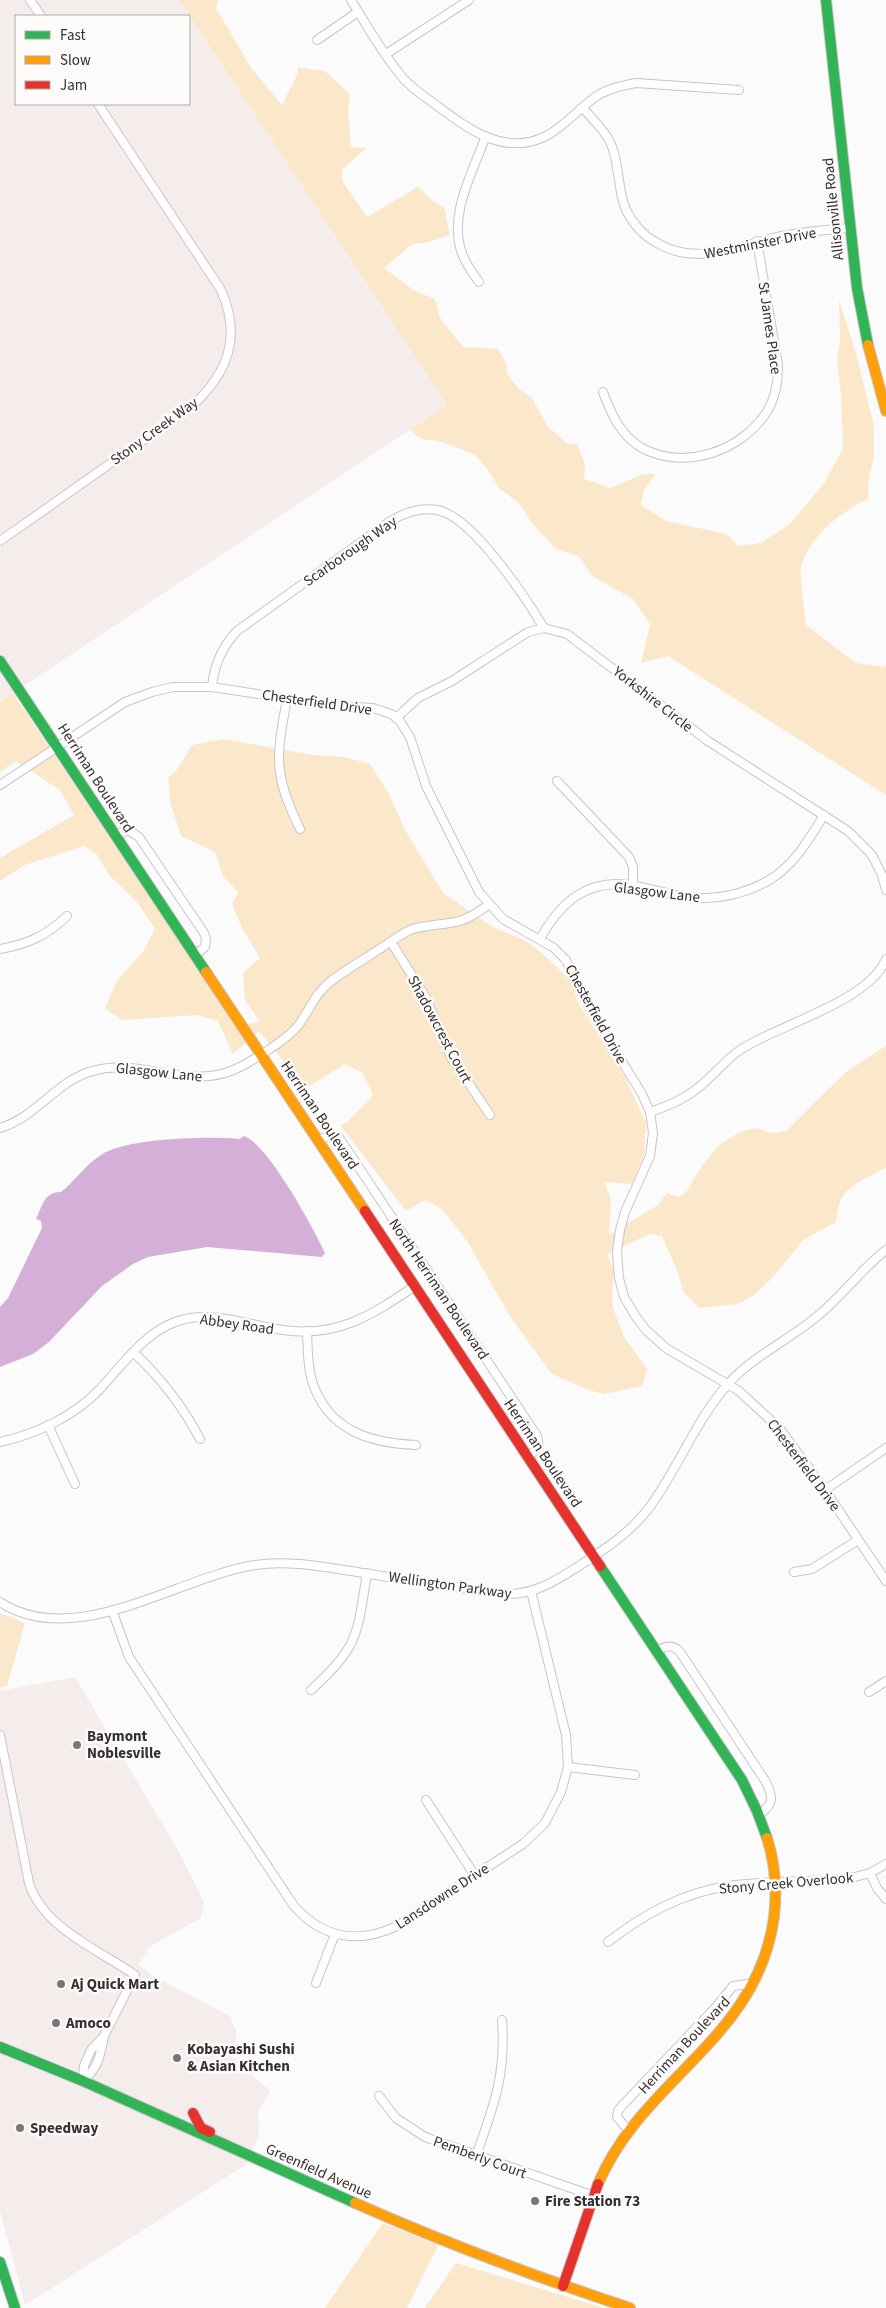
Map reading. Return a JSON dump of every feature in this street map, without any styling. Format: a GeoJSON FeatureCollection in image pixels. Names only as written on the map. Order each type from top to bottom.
{"type":"FeatureCollection","features":[{"type":"Feature","properties":{"kind":"main road","name":"Allisonville Road"},"geometry":{"type":"LineString","coordinates":[[826,0],[850,228],[862,318],[886,411]]}},
{"type":"Feature","properties":{"kind":"main road","name":"Herriman Boulevard"},"geometry":{"type":"LineString","coordinates":[[0,661],[657,1651],[742,1780],[760,1814],[773,1854],[775,1882],[773,1927],[762,1967],[740,2008],[726,2025],[650,2103],[628,2130],[612,2156],[594,2196],[563,2286]]}},
{"type":"Feature","properties":{"kind":"main road","name":"Greenfield Avenue"},"geometry":{"type":"LineString","coordinates":[[0,2047],[83,2081],[431,2237],[563,2286],[630,2308]]}},
{"type":"Feature","properties":{"kind":"main road"},"geometry":{"type":"LineString","coordinates":[[193,2113],[201,2128],[258,2154],[288,2173]]}},
{"type":"Feature","properties":{"kind":"main road"},"geometry":{"type":"LineString","coordinates":[[0,2262],[15,2308]]}},
{"type":"Feature","properties":{"kind":"street"},"geometry":{"type":"LineString","coordinates":[[30,0],[40,15]]}},
{"type":"Feature","properties":{"kind":"street"},"geometry":{"type":"LineString","coordinates":[[351,0],[403,78],[449,115],[485,138],[507,143],[538,140],[561,127],[602,93],[636,83],[739,90]]}},
{"type":"Feature","properties":{"kind":"street"},"geometry":{"type":"LineString","coordinates":[[386,54],[470,0]]}},
{"type":"Feature","properties":{"kind":"street"},"geometry":{"type":"LineString","coordinates":[[317,40],[358,12]]}},
{"type":"Feature","properties":{"kind":"street","name":"Stony Creek Way"},"geometry":{"type":"LineString","coordinates":[[0,541],[192,406],[214,383],[225,362],[230,347],[230,322],[221,290],[99,105]]}},
{"type":"Feature","properties":{"kind":"street","name":"Westminster Drive"},"geometry":{"type":"LineString","coordinates":[[582,108],[606,135],[611,144],[626,210],[640,230],[651,240],[673,251],[697,255],[720,252],[789,234],[850,228]]}},
{"type":"Feature","properties":{"kind":"street"},"geometry":{"type":"LineString","coordinates":[[479,282],[463,255],[458,229],[462,203],[485,138]]}},
{"type":"Feature","properties":{"kind":"street","name":"St James Place"},"geometry":{"type":"LineString","coordinates":[[602,392],[619,426],[644,449],[660,455],[690,459],[703,456],[730,444],[752,430],[771,403],[778,378],[778,365],[757,241]]}},
{"type":"Feature","properties":{"kind":"street","name":"Scarborough Way"},"geometry":{"type":"LineString","coordinates":[[212,687],[213,675],[219,658],[228,640],[237,630],[389,522],[403,514],[416,510],[441,511],[469,528],[528,601],[544,628]]}},
{"type":"Feature","properties":{"kind":"street"},"geometry":{"type":"LineString","coordinates":[[396,718],[418,698],[452,681],[528,632],[544,628]]}},
{"type":"Feature","properties":{"kind":"street","name":"Yorkshire Circle"},"geometry":{"type":"LineString","coordinates":[[544,628],[567,634],[577,640],[708,741],[848,831],[866,848],[878,866],[886,890]]}},
{"type":"Feature","properties":{"kind":"street","name":"Chesterfield Drive"},"geometry":{"type":"LineString","coordinates":[[58,747],[136,697],[173,687],[212,687],[335,706],[373,708],[396,718],[403,725],[410,737],[426,786],[479,892],[488,905],[514,927],[554,948],[571,967],[591,1011],[642,1094],[650,1112],[653,1133],[650,1156],[620,1230],[616,1252],[619,1278],[624,1296],[636,1317],[654,1338],[683,1359],[739,1391],[780,1429],[825,1490],[886,1581]]}},
{"type":"Feature","properties":{"kind":"street"},"geometry":{"type":"LineString","coordinates":[[287,699],[278,750],[280,780],[286,800],[300,829]]}},
{"type":"Feature","properties":{"kind":"street"},"geometry":{"type":"LineString","coordinates":[[0,785],[58,747]]}},
{"type":"Feature","properties":{"kind":"street"},"geometry":{"type":"LineString","coordinates":[[557,781],[629,857],[633,867],[633,885]]}},
{"type":"Feature","properties":{"kind":"street","name":"Glasgow Lane"},"geometry":{"type":"LineString","coordinates":[[540,939],[554,916],[578,894],[598,886],[633,885],[699,898],[724,897],[749,890],[771,879],[787,866],[802,849],[824,815]]}},
{"type":"Feature","properties":{"kind":"street"},"geometry":{"type":"LineString","coordinates":[[116,835],[128,830],[139,837],[198,925],[206,938],[206,943],[204,949],[196,955]]}},
{"type":"Feature","properties":{"kind":"street","name":"Glasgow Lane"},"geometry":{"type":"LineString","coordinates":[[0,1128],[20,1120],[69,1082],[91,1071],[113,1066],[200,1078],[231,1071],[261,1054],[297,1027],[326,986],[391,942],[409,931],[464,920],[488,905]]}},
{"type":"Feature","properties":{"kind":"street"},"geometry":{"type":"LineString","coordinates":[[0,949],[51,932],[67,916]]}},
{"type":"Feature","properties":{"kind":"street","name":"Shadowcrest Court"},"geometry":{"type":"LineString","coordinates":[[391,942],[425,996],[451,1057],[490,1115]]}},
{"type":"Feature","properties":{"kind":"street"},"geometry":{"type":"LineString","coordinates":[[650,1112],[687,1096],[738,1051],[817,1013],[850,994],[874,976],[886,959]]}},
{"type":"Feature","properties":{"kind":"street","name":"North Herriman Boulevard"},"geometry":{"type":"LineString","coordinates":[[318,1140],[330,1135],[340,1139],[537,1436],[539,1447],[528,1457]]}},
{"type":"Feature","properties":{"kind":"street","name":"Wellington Parkway"},"geometry":{"type":"LineString","coordinates":[[0,1602],[12,1610],[27,1614],[58,1618],[90,1615],[112,1610],[226,1572],[254,1565],[296,1564],[486,1592],[511,1594],[531,1591],[555,1581],[622,1536],[648,1510],[727,1384],[748,1366],[815,1318],[886,1250]]}},
{"type":"Feature","properties":{"kind":"street","name":"Abbey Road"},"geometry":{"type":"LineString","coordinates":[[0,1442],[48,1425],[75,1410],[97,1392],[134,1352],[158,1330],[174,1322],[192,1318],[220,1318],[284,1330],[307,1331],[335,1328],[363,1319],[415,1286]]}},
{"type":"Feature","properties":{"kind":"street"},"geometry":{"type":"LineString","coordinates":[[307,1331],[312,1381],[328,1410],[344,1425],[363,1437],[388,1444],[416,1445]]}},
{"type":"Feature","properties":{"kind":"street"},"geometry":{"type":"LineString","coordinates":[[134,1352],[168,1387],[200,1439]]}},
{"type":"Feature","properties":{"kind":"street"},"geometry":{"type":"LineString","coordinates":[[48,1425],[75,1484]]}},
{"type":"Feature","properties":{"kind":"street"},"geometry":{"type":"LineString","coordinates":[[825,1490],[886,1448]]}},
{"type":"Feature","properties":{"kind":"street"},"geometry":{"type":"LineString","coordinates":[[794,1572],[812,1569],[858,1540]]}},
{"type":"Feature","properties":{"kind":"street"},"geometry":{"type":"LineString","coordinates":[[311,1690],[339,1664],[355,1637],[366,1573]]}},
{"type":"Feature","properties":{"kind":"street","name":"Lansdowne Drive"},"geometry":{"type":"LineString","coordinates":[[112,1610],[129,1657],[294,1906],[317,1926],[335,1934],[360,1937],[386,1931],[508,1854],[537,1832],[556,1804],[568,1767],[566,1735],[531,1591]]}},
{"type":"Feature","properties":{"kind":"street"},"geometry":{"type":"LineString","coordinates":[[657,1651],[669,1646],[674,1647],[680,1652],[766,1782],[772,1796],[772,1802],[767,1810],[760,1814]]}},
{"type":"Feature","properties":{"kind":"street"},"geometry":{"type":"LineString","coordinates":[[869,1692],[886,1681]]}},
{"type":"Feature","properties":{"kind":"street"},"geometry":{"type":"LineString","coordinates":[[0,1735],[29,1883],[36,1899],[56,1923],[135,1975],[104,2036],[91,2050],[84,2064],[83,2081]]}},
{"type":"Feature","properties":{"kind":"street"},"geometry":{"type":"LineString","coordinates":[[568,1767],[635,1776]]}},
{"type":"Feature","properties":{"kind":"street"},"geometry":{"type":"LineString","coordinates":[[426,1800],[475,1876]]}},
{"type":"Feature","properties":{"kind":"street","name":"Stony Creek Overlook"},"geometry":{"type":"LineString","coordinates":[[608,1942],[632,1923],[655,1909],[678,1899],[728,1886],[845,1879],[870,1873],[886,1864]]}},
{"type":"Feature","properties":{"kind":"street"},"geometry":{"type":"LineString","coordinates":[[870,1873],[877,1888],[886,1899]]}},
{"type":"Feature","properties":{"kind":"street"},"geometry":{"type":"LineString","coordinates":[[316,1983],[335,1934]]}},
{"type":"Feature","properties":{"kind":"street"},"geometry":{"type":"LineString","coordinates":[[628,2130],[618,2117],[618,2111],[622,2106],[716,2008],[733,1986],[739,1983],[754,1983]]}},
{"type":"Feature","properties":{"kind":"street"},"geometry":{"type":"LineString","coordinates":[[476,2156],[499,2089],[502,2074],[502,2020]]}},
{"type":"Feature","properties":{"kind":"street"},"geometry":{"type":"LineString","coordinates":[[83,2081],[94,2071],[101,2055],[104,2036]]}},
{"type":"Feature","properties":{"kind":"street","name":"Pemberly Court"},"geometry":{"type":"LineString","coordinates":[[379,2096],[396,2118],[413,2130],[441,2144],[594,2196]]}},
{"type":"Feature","properties":{"kind":"shaded area"},"geometry":{"type":"Polygon","coordinates":[[[0,0],[179,0],[189,15],[15,15],[15,105],[190,105],[190,17],[447,405],[0,702],[0,0]]]}},
{"type":"Feature","properties":{"kind":"shaded area"},"geometry":{"type":"Polygon","coordinates":[[[179,0],[218,0],[216,8],[251,68],[282,105],[298,73],[298,67],[325,71],[350,94],[348,112],[351,147],[366,148],[342,170],[343,182],[367,217],[418,187],[435,203],[444,207],[450,235],[428,242],[412,244],[384,268],[413,290],[435,299],[440,318],[463,347],[498,349],[506,363],[507,374],[519,389],[532,398],[548,427],[568,444],[577,444],[585,464],[584,479],[611,488],[643,474],[656,474],[644,489],[641,505],[666,521],[727,534],[738,546],[761,543],[789,525],[825,482],[843,448],[841,395],[837,360],[840,339],[839,300],[858,360],[874,426],[874,456],[869,478],[868,499],[857,504],[827,526],[811,545],[801,567],[801,586],[806,625],[856,663],[884,667],[886,665],[886,795],[668,656],[641,663],[650,624],[633,599],[592,576],[580,557],[556,549],[532,523],[519,503],[499,488],[486,467],[474,454],[439,441],[421,439],[410,430],[447,405],[179,0]]]}},
{"type":"Feature","properties":{"kind":"shaded area"},"geometry":{"type":"Polygon","coordinates":[[[13,693],[236,1026],[260,1022],[245,1000],[243,973],[260,958],[242,928],[232,904],[238,892],[223,876],[215,852],[181,836],[171,805],[168,777],[177,770],[192,745],[224,739],[313,755],[344,757],[370,764],[389,794],[404,828],[443,893],[491,926],[526,941],[543,954],[571,981],[577,1001],[624,1075],[646,1123],[644,1155],[632,1184],[604,1182],[611,1199],[609,1235],[658,1205],[667,1193],[678,1197],[687,1191],[701,1167],[719,1145],[740,1132],[756,1128],[770,1133],[786,1131],[846,1072],[886,1046],[886,1167],[859,1182],[846,1192],[838,1209],[836,1222],[803,1240],[774,1276],[754,1295],[738,1304],[699,1308],[683,1291],[678,1273],[662,1236],[650,1234],[607,1254],[614,1270],[613,1308],[624,1337],[647,1369],[642,1386],[604,1394],[588,1390],[552,1374],[511,1318],[467,1241],[442,1209],[425,1200],[406,1211],[340,1125],[347,1122],[373,1095],[363,1073],[345,1064],[306,1088],[259,1031],[233,1054],[218,1021],[197,1015],[123,1020],[105,1009],[117,980],[143,952],[155,929],[137,902],[110,876],[97,855],[84,846],[25,865],[0,881],[0,858],[74,815],[60,790],[16,761],[0,772],[0,702],[13,693]]]}},
{"type":"Feature","properties":{"kind":"shaded area"},"geometry":{"type":"Polygon","coordinates":[[[244,1136],[254,1142],[265,1154],[289,1188],[325,1253],[322,1257],[207,1247],[148,1257],[133,1264],[102,1286],[49,1342],[33,1354],[0,1367],[0,1307],[8,1298],[42,1228],[41,1221],[36,1219],[47,1197],[61,1192],[95,1159],[113,1149],[168,1140],[189,1138],[240,1139],[244,1136]]]}},
{"type":"Feature","properties":{"kind":"shaded area"},"geometry":{"type":"Polygon","coordinates":[[[0,1613],[25,1623],[7,1686],[0,1687],[0,1613]]]}},
{"type":"Feature","properties":{"kind":"shaded area"},"geometry":{"type":"Polygon","coordinates":[[[75,1677],[178,1850],[204,1902],[201,1918],[149,1947],[139,1965],[153,1976],[230,2016],[237,2033],[232,2056],[270,2091],[258,2113],[259,2133],[247,2164],[25,2305],[0,2211],[0,1691],[75,1677]]]}},
{"type":"Feature","properties":{"kind":"shaded area"},"geometry":{"type":"Polygon","coordinates":[[[383,2223],[438,2245],[407,2308],[325,2308],[383,2223]]]}},
{"type":"Feature","properties":{"kind":"shaded area"},"geometry":{"type":"Polygon","coordinates":[[[456,2263],[604,2308],[425,2308],[456,2263]]]}},
{"type":"Feature","properties":{"kind":"traffic: fast"},"geometry":{"type":"LineString","coordinates":[[826,0],[857,288],[868,345]]}},
{"type":"Feature","properties":{"kind":"traffic: fast"},"geometry":{"type":"LineString","coordinates":[[0,661],[206,972]]}},
{"type":"Feature","properties":{"kind":"traffic: fast"},"geometry":{"type":"LineString","coordinates":[[600,1566],[742,1780],[757,1811],[767,1838]]}},
{"type":"Feature","properties":{"kind":"traffic: fast"},"geometry":{"type":"LineString","coordinates":[[0,2047],[83,2081],[355,2203]]}},
{"type":"Feature","properties":{"kind":"traffic: fast"},"geometry":{"type":"LineString","coordinates":[[0,2262],[15,2308]]}},
{"type":"Feature","properties":{"kind":"traffic: slow"},"geometry":{"type":"LineString","coordinates":[[868,345],[886,411]]}},
{"type":"Feature","properties":{"kind":"traffic: slow"},"geometry":{"type":"LineString","coordinates":[[206,972],[365,1211]]}},
{"type":"Feature","properties":{"kind":"traffic: slow"},"geometry":{"type":"LineString","coordinates":[[598,2184],[618,2147],[642,2115],[723,2027],[746,1995],[764,1959],[774,1917],[775,1898],[774,1867],[767,1838]]}},
{"type":"Feature","properties":{"kind":"traffic: slow"},"geometry":{"type":"LineString","coordinates":[[355,2203],[491,2259],[630,2308]]}},
{"type":"Feature","properties":{"kind":"traffic: jam"},"geometry":{"type":"LineString","coordinates":[[365,1211],[600,1566]]}},
{"type":"Feature","properties":{"kind":"traffic: jam"},"geometry":{"type":"LineString","coordinates":[[193,2113],[201,2128],[210,2132]]}},
{"type":"Feature","properties":{"kind":"traffic: jam"},"geometry":{"type":"LineString","coordinates":[[563,2286],[598,2184]]}},
{"type":"Feature","properties":{"kind":"place","name":"Baymont Noblesville"},"geometry":{"type":"Point","coordinates":[77,1745]}},
{"type":"Feature","properties":{"kind":"place","name":"Aj Quick Mart"},"geometry":{"type":"Point","coordinates":[61,1984]}},
{"type":"Feature","properties":{"kind":"place","name":"Amoco"},"geometry":{"type":"Point","coordinates":[56,2023]}},
{"type":"Feature","properties":{"kind":"place","name":"Kobayashi Sushi & Asian Kitchen"},"geometry":{"type":"Point","coordinates":[177,2058]}},
{"type":"Feature","properties":{"kind":"place","name":"Speedway"},"geometry":{"type":"Point","coordinates":[20,2128]}},
{"type":"Feature","properties":{"kind":"place","name":"Fire Station 73"},"geometry":{"type":"Point","coordinates":[535,2201]}}]}
